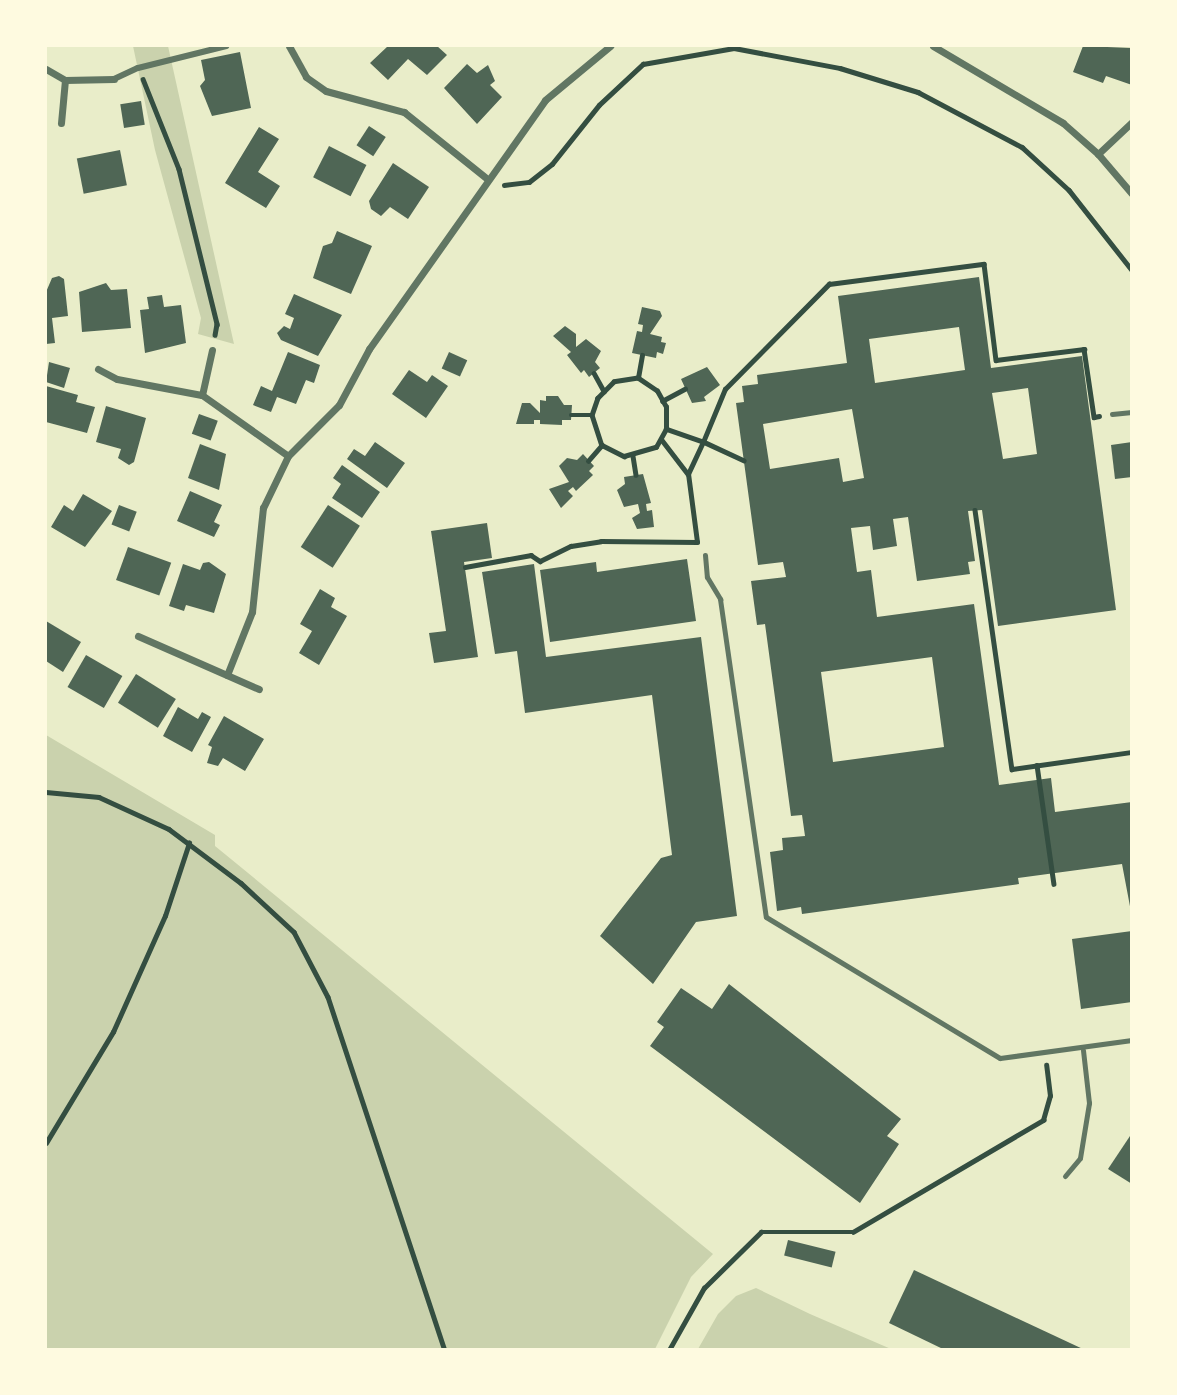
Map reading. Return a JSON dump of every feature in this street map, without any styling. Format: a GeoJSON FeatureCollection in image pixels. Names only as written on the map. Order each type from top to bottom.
{"type":"FeatureCollection","features":[{"type":"Feature","properties":{"kind":"street"},"geometry":{"type":"LineString","coordinates":[[46,69],[65,80],[114,79],[138,68],[226,46]]}},
{"type":"Feature","properties":{"kind":"street"},"geometry":{"type":"LineString","coordinates":[[289,46],[306,77],[326,92],[404,111],[486,178]]}},
{"type":"Feature","properties":{"kind":"street"},"geometry":{"type":"LineString","coordinates":[[227,675],[252,612],[262,508],[288,456],[339,405],[369,349],[486,178],[545,100],[610,46]]}},
{"type":"Feature","properties":{"kind":"street"},"geometry":{"type":"LineString","coordinates":[[933,46],[1063,123],[1098,154],[1132,194]]}},
{"type":"Feature","properties":{"kind":"street"},"geometry":{"type":"LineString","coordinates":[[61,123],[65,80]]}},
{"type":"Feature","properties":{"kind":"street"},"geometry":{"type":"LineString","coordinates":[[1098,154],[1132,122]]}},
{"type":"Feature","properties":{"kind":"street"},"geometry":{"type":"LineString","coordinates":[[202,395],[212,350]]}},
{"type":"Feature","properties":{"kind":"street"},"geometry":{"type":"LineString","coordinates":[[98,369],[117,379],[202,395],[288,456]]}},
{"type":"Feature","properties":{"kind":"street"},"geometry":{"type":"LineString","coordinates":[[138,636],[260,689]]}},
{"type":"Feature","properties":{"kind":"lane"},"geometry":{"type":"LineString","coordinates":[[1112,414],[1132,412]]}},
{"type":"Feature","properties":{"kind":"lane"},"geometry":{"type":"LineString","coordinates":[[705,555],[707,577],[720,599],[766,917],[1000,1058],[1083,1050],[1132,1040]]}},
{"type":"Feature","properties":{"kind":"lane"},"geometry":{"type":"LineString","coordinates":[[1065,1176],[1080,1158],[1089,1103],[1083,1050]]}},
{"type":"Feature","properties":{"kind":"path"},"geometry":{"type":"LineString","coordinates":[[486,178],[499,185],[529,182],[552,164],[599,105],[643,64],[734,48],[840,68],[918,92],[1021,147],[1069,190],[1132,270]]}},
{"type":"Feature","properties":{"kind":"path"},"geometry":{"type":"LineString","coordinates":[[138,68],[179,169],[217,324],[212,350]]}},
{"type":"Feature","properties":{"kind":"path"},"geometry":{"type":"LineString","coordinates":[[688,474],[725,389],[829,284],[984,264],[996,360],[1084,349],[1094,417],[1112,414]]}},
{"type":"Feature","properties":{"kind":"path"},"geometry":{"type":"LineString","coordinates":[[638,378],[642,355]]}},
{"type":"Feature","properties":{"kind":"path"},"geometry":{"type":"LineString","coordinates":[[594,373],[604,391]]}},
{"type":"Feature","properties":{"kind":"path"},"geometry":{"type":"LineString","coordinates":[[638,378],[657,391],[662,401],[666,429],[662,440],[633,456],[602,444],[592,415],[604,391],[614,382],[638,378]]}},
{"type":"Feature","properties":{"kind":"path"},"geometry":{"type":"LineString","coordinates":[[662,401],[685,389]]}},
{"type":"Feature","properties":{"kind":"path"},"geometry":{"type":"LineString","coordinates":[[571,415],[592,415]]}},
{"type":"Feature","properties":{"kind":"path"},"geometry":{"type":"LineString","coordinates":[[666,429],[744,460]]}},
{"type":"Feature","properties":{"kind":"path"},"geometry":{"type":"LineString","coordinates":[[465,568],[531,555],[540,561],[571,546],[601,541],[697,542],[688,474],[662,440]]}},
{"type":"Feature","properties":{"kind":"path"},"geometry":{"type":"LineString","coordinates":[[588,460],[602,444]]}},
{"type":"Feature","properties":{"kind":"path"},"geometry":{"type":"LineString","coordinates":[[633,456],[636,475]]}},
{"type":"Feature","properties":{"kind":"path"},"geometry":{"type":"LineString","coordinates":[[975,510],[1012,769],[1132,752]]}},
{"type":"Feature","properties":{"kind":"path"},"geometry":{"type":"LineString","coordinates":[[1037,765],[1054,884]]}},
{"type":"Feature","properties":{"kind":"path"},"geometry":{"type":"LineString","coordinates":[[46,792],[99,797],[169,829],[242,883],[294,932],[328,997],[445,1349]]}},
{"type":"Feature","properties":{"kind":"path"},"geometry":{"type":"LineString","coordinates":[[46,1143],[113,1032],[165,916],[189,843]]}},
{"type":"Feature","properties":{"kind":"path"},"geometry":{"type":"LineString","coordinates":[[669,1349],[704,1288],[761,1232],[853,1232],[1043,1120],[1049,1096],[1045,1054]]}},
{"type":"Feature","properties":{"kind":"green space"},"geometry":{"type":"Polygon","coordinates":[[[133,46],[168,46],[234,344],[198,334],[201,318],[155,150],[133,46]]]}},
{"type":"Feature","properties":{"kind":"green space"},"geometry":{"type":"Polygon","coordinates":[[[46,735],[215,835],[215,846],[713,1254],[691,1277],[655,1349],[46,1350],[46,735]]]}},
{"type":"Feature","properties":{"kind":"green space"},"geometry":{"type":"Polygon","coordinates":[[[756,1288],[891,1349],[698,1349],[718,1314],[736,1296],[756,1288]]]}},
{"type":"Feature","properties":{"kind":"building"},"geometry":{"type":"Polygon","coordinates":[[[388,46],[437,46],[447,55],[427,75],[408,59],[388,80],[370,63],[388,46]]]}},
{"type":"Feature","properties":{"kind":"building"},"geometry":{"type":"Polygon","coordinates":[[[1083,46],[1131,48],[1132,85],[1106,76],[1103,83],[1073,72],[1083,46]]]}},
{"type":"Feature","properties":{"kind":"building"},"geometry":{"type":"Polygon","coordinates":[[[240,52],[251,108],[212,116],[200,86],[205,80],[201,60],[240,52]]]}},
{"type":"Feature","properties":{"kind":"building"},"geometry":{"type":"Polygon","coordinates":[[[467,64],[477,73],[488,65],[495,81],[490,85],[502,97],[477,124],[444,88],[467,64]]]}},
{"type":"Feature","properties":{"kind":"building"},"geometry":{"type":"Polygon","coordinates":[[[141,101],[145,125],[124,128],[120,104],[141,101]]]}},
{"type":"Feature","properties":{"kind":"building"},"geometry":{"type":"Polygon","coordinates":[[[369,126],[386,137],[373,156],[356,145],[369,126]]]}},
{"type":"Feature","properties":{"kind":"building"},"geometry":{"type":"Polygon","coordinates":[[[259,127],[279,139],[258,172],[280,186],[266,208],[225,183],[259,127]]]}},
{"type":"Feature","properties":{"kind":"building"},"geometry":{"type":"Polygon","coordinates":[[[329,146],[366,165],[351,196],[313,177],[329,146]]]}},
{"type":"Feature","properties":{"kind":"building"},"geometry":{"type":"Polygon","coordinates":[[[120,150],[127,185],[84,194],[77,158],[120,150]]]}},
{"type":"Feature","properties":{"kind":"building"},"geometry":{"type":"Polygon","coordinates":[[[393,163],[429,187],[408,219],[390,207],[381,216],[371,209],[369,201],[393,163]]]}},
{"type":"Feature","properties":{"kind":"building"},"geometry":{"type":"Polygon","coordinates":[[[337,231],[372,246],[351,294],[313,278],[323,246],[332,243],[337,231]]]}},
{"type":"Feature","properties":{"kind":"building"},"geometry":{"type":"Polygon","coordinates":[[[59,276],[64,279],[68,316],[52,318],[55,343],[46,344],[46,292],[52,278],[59,276]]]}},
{"type":"Feature","properties":{"kind":"building"},"geometry":{"type":"Polygon","coordinates":[[[979,277],[991,368],[1082,356],[1116,610],[998,626],[982,510],[968,511],[975,561],[968,562],[970,574],[917,581],[908,517],[893,519],[897,546],[873,550],[870,526],[851,528],[857,572],[871,570],[877,617],[974,604],[999,785],[1051,778],[1055,812],[1132,802],[1132,917],[1122,864],[1018,878],[1019,884],[802,914],[801,907],[777,911],[770,852],[783,850],[782,838],[805,836],[802,815],[791,816],[765,624],[757,625],[751,581],[786,577],[783,562],[758,565],[736,403],[744,402],[742,386],[758,384],[757,375],[847,363],[838,296],[979,277]],[[959,327],[869,339],[875,383],[965,370],[959,327]],[[1028,388],[992,393],[1003,459],[1037,454],[1028,388]],[[852,409],[763,424],[770,469],[839,458],[843,482],[864,478],[852,409]],[[932,657],[821,672],[833,762],[944,747],[932,657]]]}},
{"type":"Feature","properties":{"kind":"building"},"geometry":{"type":"Polygon","coordinates":[[[106,283],[111,290],[127,289],[131,328],[82,332],[79,292],[106,283]]]}},
{"type":"Feature","properties":{"kind":"building"},"geometry":{"type":"Polygon","coordinates":[[[294,294],[342,315],[318,356],[281,340],[277,333],[284,326],[290,329],[294,318],[285,314],[294,294]]]}},
{"type":"Feature","properties":{"kind":"building"},"geometry":{"type":"Polygon","coordinates":[[[162,295],[164,307],[181,305],[186,343],[145,353],[140,310],[149,309],[147,297],[162,295]]]}},
{"type":"Feature","properties":{"kind":"building"},"geometry":{"type":"Polygon","coordinates":[[[642,307],[660,311],[662,316],[650,334],[662,337],[661,342],[666,343],[663,354],[657,352],[656,358],[632,353],[637,331],[642,332],[643,325],[638,324],[642,307]]]}},
{"type":"Feature","properties":{"kind":"building"},"geometry":{"type":"Polygon","coordinates":[[[565,326],[576,334],[576,347],[586,339],[601,351],[595,362],[600,368],[589,377],[584,370],[581,373],[567,355],[571,352],[553,336],[565,326]]]}},
{"type":"Feature","properties":{"kind":"building"},"geometry":{"type":"Polygon","coordinates":[[[288,352],[320,365],[314,383],[306,380],[296,404],[277,397],[271,412],[253,405],[261,386],[272,391],[288,352]]]}},
{"type":"Feature","properties":{"kind":"building"},"geometry":{"type":"Polygon","coordinates":[[[449,352],[467,360],[460,377],[442,368],[449,352]]]}},
{"type":"Feature","properties":{"kind":"building"},"geometry":{"type":"Polygon","coordinates":[[[49,362],[70,368],[64,388],[46,382],[49,362]]]}},
{"type":"Feature","properties":{"kind":"building"},"geometry":{"type":"Polygon","coordinates":[[[707,367],[720,385],[704,397],[706,401],[692,403],[681,379],[707,367]]]}},
{"type":"Feature","properties":{"kind":"building"},"geometry":{"type":"Polygon","coordinates":[[[409,370],[427,382],[432,375],[448,386],[426,418],[392,394],[409,370]]]}},
{"type":"Feature","properties":{"kind":"building"},"geometry":{"type":"Polygon","coordinates":[[[46,386],[78,395],[76,402],[95,407],[87,433],[46,422],[46,386]]]}},
{"type":"Feature","properties":{"kind":"building"},"geometry":{"type":"Polygon","coordinates":[[[546,396],[558,396],[564,405],[572,405],[571,420],[562,420],[562,425],[540,424],[540,420],[534,420],[534,424],[516,424],[522,403],[530,403],[540,413],[540,400],[546,401],[546,396]]]}},
{"type":"Feature","properties":{"kind":"building"},"geometry":{"type":"Polygon","coordinates":[[[106,406],[146,418],[134,462],[129,465],[118,458],[121,449],[96,442],[106,406]]]}},
{"type":"Feature","properties":{"kind":"building"},"geometry":{"type":"Polygon","coordinates":[[[199,414],[218,421],[211,441],[192,434],[199,414]]]}},
{"type":"Feature","properties":{"kind":"building"},"geometry":{"type":"Polygon","coordinates":[[[375,442],[405,463],[387,488],[347,459],[354,449],[365,456],[375,442]]]}},
{"type":"Feature","properties":{"kind":"building"},"geometry":{"type":"Polygon","coordinates":[[[1132,442],[1132,477],[1115,479],[1111,445],[1132,442]]]}},
{"type":"Feature","properties":{"kind":"building"},"geometry":{"type":"Polygon","coordinates":[[[200,444],[226,454],[219,490],[188,478],[200,444]]]}},
{"type":"Feature","properties":{"kind":"building"},"geometry":{"type":"Polygon","coordinates":[[[583,454],[594,466],[589,471],[593,475],[576,491],[573,487],[568,491],[573,496],[561,508],[549,489],[569,482],[559,466],[567,458],[577,460],[583,454]]]}},
{"type":"Feature","properties":{"kind":"building"},"geometry":{"type":"Polygon","coordinates":[[[342,465],[380,492],[362,518],[332,498],[341,484],[333,478],[342,465]]]}},
{"type":"Feature","properties":{"kind":"building"},"geometry":{"type":"Polygon","coordinates":[[[643,474],[651,503],[646,504],[647,511],[652,510],[654,527],[637,529],[632,518],[640,513],[638,504],[624,507],[617,490],[625,484],[624,477],[643,474]]]}},
{"type":"Feature","properties":{"kind":"building"},"geometry":{"type":"Polygon","coordinates":[[[190,491],[222,505],[214,522],[220,525],[214,537],[177,521],[190,491]]]}},
{"type":"Feature","properties":{"kind":"building"},"geometry":{"type":"Polygon","coordinates":[[[83,494],[112,511],[85,547],[51,527],[64,505],[73,511],[83,494]]]}},
{"type":"Feature","properties":{"kind":"building"},"geometry":{"type":"Polygon","coordinates":[[[119,505],[137,512],[129,531],[111,525],[119,505]]]}},
{"type":"Feature","properties":{"kind":"building"},"geometry":{"type":"Polygon","coordinates":[[[328,505],[360,526],[333,568],[301,547],[328,505]]]}},
{"type":"Feature","properties":{"kind":"building"},"geometry":{"type":"Polygon","coordinates":[[[487,523],[492,558],[464,562],[478,657],[434,663],[429,633],[446,631],[431,531],[487,523]]]}},
{"type":"Feature","properties":{"kind":"building"},"geometry":{"type":"Polygon","coordinates":[[[128,547],[171,563],[159,596],[116,580],[128,547]]]}},
{"type":"Feature","properties":{"kind":"building"},"geometry":{"type":"Polygon","coordinates":[[[687,559],[696,621],[550,642],[540,570],[596,562],[597,572],[687,559]]]}},
{"type":"Feature","properties":{"kind":"building"},"geometry":{"type":"Polygon","coordinates":[[[209,562],[226,574],[214,613],[186,605],[184,611],[169,606],[183,564],[200,570],[203,563],[209,562]]]}},
{"type":"Feature","properties":{"kind":"building"},"geometry":{"type":"Polygon","coordinates":[[[534,564],[546,657],[701,637],[737,916],[696,922],[653,984],[600,936],[661,858],[672,855],[652,695],[525,713],[517,651],[495,654],[482,572],[534,564]]]}},
{"type":"Feature","properties":{"kind":"building"},"geometry":{"type":"Polygon","coordinates":[[[320,589],[335,598],[331,607],[347,616],[319,665],[299,653],[312,631],[300,624],[320,589]]]}},
{"type":"Feature","properties":{"kind":"building"},"geometry":{"type":"Polygon","coordinates":[[[46,621],[81,642],[63,672],[46,661],[46,621]]]}},
{"type":"Feature","properties":{"kind":"building"},"geometry":{"type":"Polygon","coordinates":[[[86,655],[122,676],[104,708],[68,687],[86,655]]]}},
{"type":"Feature","properties":{"kind":"building"},"geometry":{"type":"Polygon","coordinates":[[[136,674],[176,699],[158,728],[118,703],[136,674]]]}},
{"type":"Feature","properties":{"kind":"building"},"geometry":{"type":"Polygon","coordinates":[[[178,707],[198,719],[202,712],[211,717],[192,752],[163,736],[178,707]]]}},
{"type":"Feature","properties":{"kind":"building"},"geometry":{"type":"Polygon","coordinates":[[[224,716],[264,739],[245,771],[223,758],[218,766],[207,763],[212,747],[208,745],[224,716]]]}},
{"type":"Feature","properties":{"kind":"building"},"geometry":{"type":"Polygon","coordinates":[[[1132,931],[1132,1002],[1081,1009],[1072,939],[1132,931]]]}},
{"type":"Feature","properties":{"kind":"building"},"geometry":{"type":"Polygon","coordinates":[[[729,984],[901,1119],[887,1136],[899,1144],[860,1203],[650,1046],[664,1027],[657,1022],[681,988],[712,1009],[729,984]]]}},
{"type":"Feature","properties":{"kind":"building"},"geometry":{"type":"Polygon","coordinates":[[[1132,1133],[1132,1184],[1108,1169],[1132,1133]]]}},
{"type":"Feature","properties":{"kind":"building"},"geometry":{"type":"Polygon","coordinates":[[[788,1240],[836,1252],[832,1267],[784,1256],[788,1240]]]}},
{"type":"Feature","properties":{"kind":"building"},"geometry":{"type":"Polygon","coordinates":[[[914,1270],[1085,1350],[945,1350],[889,1323],[914,1270]]]}}]}
